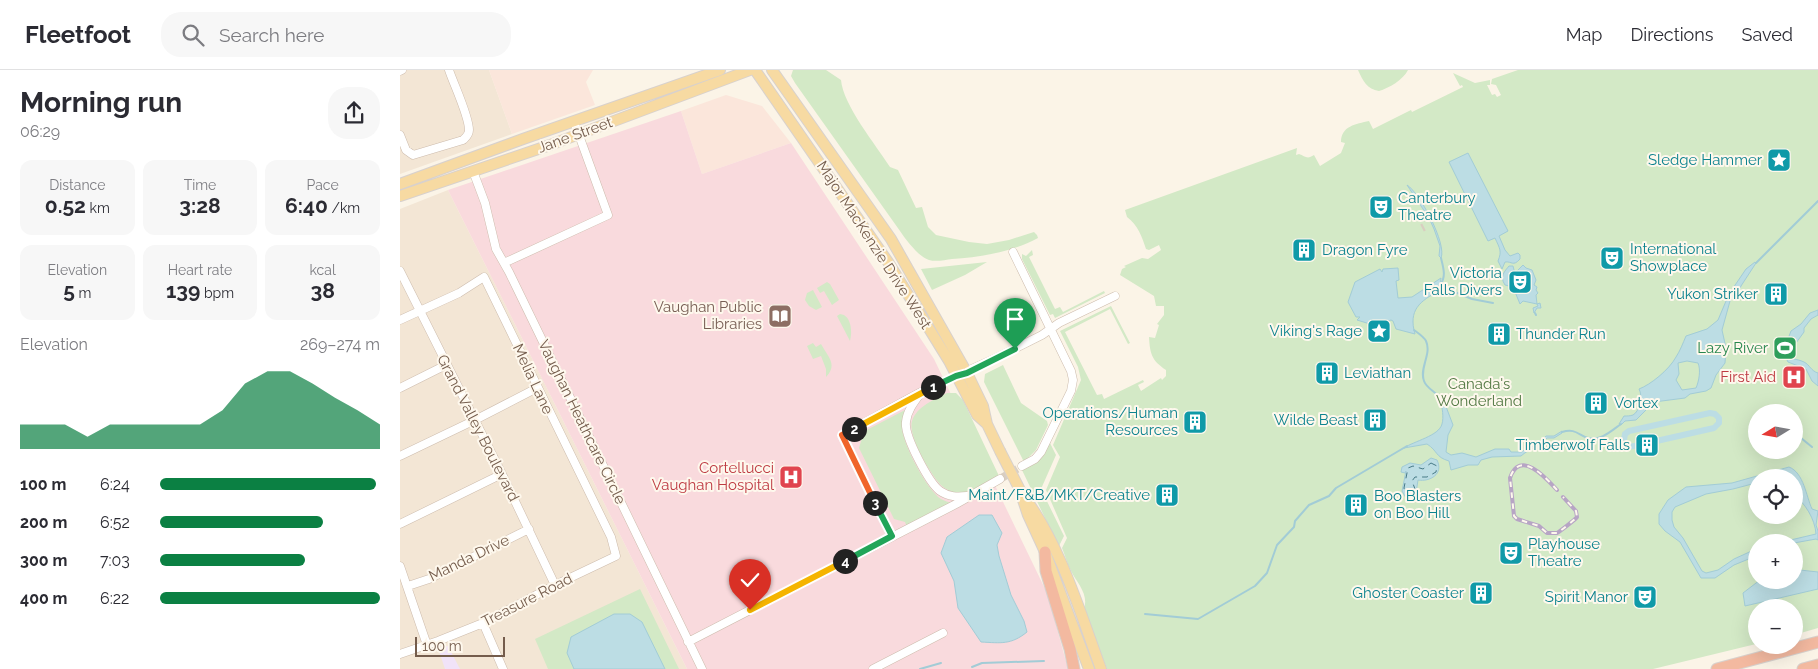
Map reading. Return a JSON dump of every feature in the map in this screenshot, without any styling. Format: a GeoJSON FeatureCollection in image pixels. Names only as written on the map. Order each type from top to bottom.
{"type":"FeatureCollection","features":[{"type":"Feature","properties":{"kind":"highway"},"geometry":{"type":"LineString","coordinates":[[1045,552],[1046,572],[1074,669]]}},
{"type":"Feature","properties":{"kind":"highway"},"geometry":{"type":"LineString","coordinates":[[1717,669],[1818,642]]}},
{"type":"Feature","properties":{"kind":"highway"},"geometry":{"type":"LineString","coordinates":[[1803,669],[1818,665]]}},
{"type":"Feature","properties":{"kind":"main road","name":"Jane Street"},"geometry":{"type":"LineString","coordinates":[[400,184],[515,141],[720,70]]}},
{"type":"Feature","properties":{"kind":"main road","name":"Jane Street"},"geometry":{"type":"LineString","coordinates":[[400,196],[750,70]]}},
{"type":"Feature","properties":{"kind":"main road","name":"Major MacKenzie Drive West"},"geometry":{"type":"LineString","coordinates":[[755,70],[888,262],[983,406],[987,424],[1022,494],[1028,516],[1045,552],[1089,669]]}},
{"type":"Feature","properties":{"kind":"main road","name":"Major MacKenzie Drive West"},"geometry":{"type":"LineString","coordinates":[[772,70],[891,238],[962,374]]}},
{"type":"Feature","properties":{"kind":"main road","name":"Major MacKenzie Drive West"},"geometry":{"type":"LineString","coordinates":[[1022,494],[1035,510],[1068,580],[1101,669]]}},
{"type":"Feature","properties":{"kind":"street"},"geometry":{"type":"LineString","coordinates":[[400,135],[406,150],[413,155],[463,140],[467,136],[469,129],[466,118],[449,70]]}},
{"type":"Feature","properties":{"kind":"street"},"geometry":{"type":"LineString","coordinates":[[504,263],[608,215],[577,131]]}},
{"type":"Feature","properties":{"kind":"street","name":"Vaughan Heathcare Circle"},"geometry":{"type":"LineString","coordinates":[[473,171],[489,216],[493,243],[702,669]]}},
{"type":"Feature","properties":{"kind":"street"},"geometry":{"type":"LineString","coordinates":[[1013,252],[1071,371],[1073,380],[1071,392],[1041,452],[1035,459],[1022,466]]}},
{"type":"Feature","properties":{"kind":"street","name":"Grand Valley Boulevard"},"geometry":{"type":"LineString","coordinates":[[400,271],[556,585]]}},
{"type":"Feature","properties":{"kind":"street","name":"Melia Lane"},"geometry":{"type":"LineString","coordinates":[[419,311],[458,293],[484,277],[614,546]]}},
{"type":"Feature","properties":{"kind":"street"},"geometry":{"type":"LineString","coordinates":[[892,536],[842,435],[921,392],[962,374],[1115,296]]}},
{"type":"Feature","properties":{"kind":"street"},"geometry":{"type":"LineString","coordinates":[[400,320],[419,311]]}},
{"type":"Feature","properties":{"kind":"street"},"geometry":{"type":"LineString","coordinates":[[400,388],[446,365]]}},
{"type":"Feature","properties":{"kind":"street"},"geometry":{"type":"LineString","coordinates":[[400,456],[537,388]]}},
{"type":"Feature","properties":{"kind":"street"},"geometry":{"type":"LineString","coordinates":[[921,392],[910,409],[906,422],[907,435],[932,483],[941,492],[953,497],[967,496]]}},
{"type":"Feature","properties":{"kind":"street"},"geometry":{"type":"LineString","coordinates":[[400,524],[502,474]]}},
{"type":"Feature","properties":{"kind":"street"},"geometry":{"type":"LineString","coordinates":[[688,642],[1000,479]]}},
{"type":"Feature","properties":{"kind":"street","name":"Manda Drive"},"geometry":{"type":"LineString","coordinates":[[408,586],[429,579],[528,528]]}},
{"type":"Feature","properties":{"kind":"street","name":"Treasure Road"},"geometry":{"type":"LineString","coordinates":[[400,654],[483,623],[616,556],[614,546]]}},
{"type":"Feature","properties":{"kind":"street"},"geometry":{"type":"LineString","coordinates":[[400,566],[427,645]]}},
{"type":"Feature","properties":{"kind":"street"},"geometry":{"type":"LineString","coordinates":[[483,623],[503,669]]}},
{"type":"Feature","properties":{"kind":"street"},"geometry":{"type":"LineString","coordinates":[[873,669],[943,633]]}},
{"type":"Feature","properties":{"kind":"shaded area"},"geometry":{"type":"Polygon","coordinates":[[[400,70],[489,70],[512,134],[400,174],[400,70]]]}},
{"type":"Feature","properties":{"kind":"shaded area"},"geometry":{"type":"Polygon","coordinates":[[[489,70],[593,70],[586,82],[595,105],[512,134],[489,70]]]}},
{"type":"Feature","properties":{"kind":"shaded area"},"geometry":{"type":"Polygon","coordinates":[[[726,95],[762,106],[791,143],[702,174],[681,111],[726,95]]]}},
{"type":"Feature","properties":{"kind":"shaded area","name":"Cortellucci Vaughan Hospital"},"geometry":{"type":"Polygon","coordinates":[[[681,111],[702,174],[791,143],[934,359],[1048,595],[1068,669],[687,669],[448,190],[681,111]]]}},
{"type":"Feature","properties":{"kind":"shaded area"},"geometry":{"type":"Polygon","coordinates":[[[448,190],[687,669],[400,669],[400,209],[448,190]]]}},
{"type":"Feature","properties":{"kind":"shaded area"},"geometry":{"type":"Polygon","coordinates":[[[448,646],[460,669],[445,669],[438,648],[448,646]]]}},
{"type":"Feature","properties":{"kind":"green space"},"geometry":{"type":"Polygon","coordinates":[[[793,70],[826,70],[841,80],[843,90],[854,113],[890,167],[898,170],[916,208],[922,207],[928,227],[936,235],[987,244],[1009,240],[1034,232],[1038,238],[1018,247],[986,255],[938,261],[925,258],[906,239],[795,83],[791,76],[793,70]]]}},
{"type":"Feature","properties":{"kind":"green space"},"geometry":{"type":"Polygon","coordinates":[[[1358,70],[1408,70],[1395,83],[1379,91],[1366,84],[1358,70]]]}},
{"type":"Feature","properties":{"kind":"green space","name":"Canada's Wonderland"},"geometry":{"type":"Polygon","coordinates":[[[1518,70],[1818,70],[1818,628],[1803,632],[1803,599],[1748,599],[1748,646],[1653,669],[1107,669],[1084,609],[1084,594],[1062,548],[1067,538],[1046,490],[1060,457],[1053,445],[1081,380],[1078,367],[1060,331],[1111,306],[1130,343],[1128,344],[1110,309],[1065,332],[1097,395],[1102,394],[1104,399],[1143,380],[1144,382],[1138,385],[1141,391],[1166,376],[1166,370],[1152,356],[1149,337],[1155,338],[1159,325],[1157,324],[1164,315],[1164,306],[1156,306],[1154,296],[1120,275],[1122,269],[1126,267],[1124,266],[1142,258],[1148,259],[1161,250],[1159,245],[1149,250],[1146,249],[1139,232],[1127,217],[1125,210],[1297,148],[1296,155],[1308,157],[1314,155],[1320,166],[1341,153],[1345,143],[1341,142],[1342,137],[1346,129],[1369,121],[1373,129],[1463,87],[1462,85],[1460,86],[1453,73],[1475,83],[1490,80],[1490,85],[1487,85],[1492,95],[1495,94],[1497,97],[1501,95],[1496,85],[1491,84],[1492,79],[1518,70]]]}},
{"type":"Feature","properties":{"kind":"green space"},"geometry":{"type":"Polygon","coordinates":[[[1032,250],[1033,255],[1029,257],[1055,309],[1060,307],[1063,312],[1104,291],[1105,293],[1055,318],[1053,314],[1050,315],[1022,259],[1022,254],[1026,256],[1032,250]]]}},
{"type":"Feature","properties":{"kind":"green space"},"geometry":{"type":"Polygon","coordinates":[[[987,262],[965,275],[932,290],[921,269],[987,262]]]}},
{"type":"Feature","properties":{"kind":"green space"},"geometry":{"type":"Polygon","coordinates":[[[827,282],[839,300],[832,305],[824,291],[820,293],[817,288],[827,282]]]}},
{"type":"Feature","properties":{"kind":"green space"},"geometry":{"type":"Polygon","coordinates":[[[813,290],[822,307],[816,310],[809,306],[805,300],[807,293],[813,290]]]}},
{"type":"Feature","properties":{"kind":"green space"},"geometry":{"type":"Polygon","coordinates":[[[840,314],[847,317],[850,323],[850,341],[837,316],[840,314]]]}},
{"type":"Feature","properties":{"kind":"green space"},"geometry":{"type":"Polygon","coordinates":[[[813,343],[816,347],[821,344],[831,360],[830,372],[826,377],[826,369],[821,356],[813,359],[807,346],[813,343]]]}},
{"type":"Feature","properties":{"kind":"green space"},"geometry":{"type":"Polygon","coordinates":[[[1003,365],[1021,403],[1047,421],[1048,425],[1036,450],[1024,462],[984,382],[985,374],[1003,365]]]}},
{"type":"Feature","properties":{"kind":"green space"},"geometry":{"type":"Polygon","coordinates":[[[947,393],[956,393],[963,400],[999,476],[967,492],[956,493],[943,487],[921,455],[911,427],[914,416],[918,411],[926,404],[947,393]]]}},
{"type":"Feature","properties":{"kind":"green space"},"geometry":{"type":"Polygon","coordinates":[[[905,410],[902,423],[903,433],[910,454],[935,494],[942,500],[952,503],[907,527],[905,522],[894,519],[859,448],[862,438],[859,434],[905,410]]]}},
{"type":"Feature","properties":{"kind":"green space"},"geometry":{"type":"Polygon","coordinates":[[[1050,443],[1056,455],[1041,489],[1064,536],[1058,548],[1022,470],[1042,455],[1050,443]]]}},
{"type":"Feature","properties":{"kind":"green space"},"geometry":{"type":"Polygon","coordinates":[[[640,589],[679,669],[548,669],[535,639],[640,589]]]}},
{"type":"Feature","properties":{"kind":"water"},"geometry":{"type":"Polygon","coordinates":[[[1468,153],[1508,231],[1499,236],[1505,250],[1510,256],[1518,253],[1520,255],[1520,259],[1516,263],[1505,262],[1502,269],[1498,261],[1500,250],[1495,238],[1488,241],[1449,162],[1468,153]]]}},
{"type":"Feature","properties":{"kind":"water"},"geometry":{"type":"Polygon","coordinates":[[[1407,185],[1419,198],[1431,219],[1440,242],[1441,258],[1439,256],[1440,246],[1429,218],[1407,185]]]}},
{"type":"Feature","properties":{"kind":"water"},"geometry":{"type":"Polygon","coordinates":[[[1756,263],[1737,295],[1730,301],[1722,330],[1726,348],[1725,363],[1716,375],[1711,388],[1706,391],[1690,394],[1685,398],[1654,402],[1636,420],[1625,421],[1621,425],[1619,424],[1624,416],[1635,413],[1641,399],[1639,389],[1654,381],[1669,367],[1686,336],[1707,329],[1718,320],[1729,294],[1746,269],[1756,263]],[[1687,361],[1678,363],[1679,374],[1676,380],[1682,390],[1696,388],[1699,376],[1698,363],[1687,361]]]}},
{"type":"Feature","properties":{"kind":"water"},"geometry":{"type":"Polygon","coordinates":[[[1523,265],[1532,270],[1536,280],[1534,285],[1537,287],[1538,293],[1536,295],[1537,304],[1523,301],[1520,304],[1513,287],[1505,285],[1503,282],[1503,274],[1509,266],[1513,266],[1516,272],[1523,265]]]}},
{"type":"Feature","properties":{"kind":"water"},"geometry":{"type":"Polygon","coordinates":[[[1398,268],[1399,280],[1396,281],[1398,298],[1412,297],[1441,278],[1439,291],[1417,307],[1413,319],[1415,334],[1396,329],[1391,320],[1379,324],[1371,320],[1370,324],[1357,320],[1360,317],[1356,317],[1348,302],[1355,282],[1380,269],[1382,272],[1383,269],[1398,268]]]}},
{"type":"Feature","properties":{"kind":"water"},"geometry":{"type":"Polygon","coordinates":[[[1540,303],[1541,308],[1537,308],[1534,313],[1533,308],[1538,306],[1537,304],[1540,303]]]}},
{"type":"Feature","properties":{"kind":"water","name":"Lazy River"},"geometry":{"type":"Polygon","coordinates":[[[1818,310],[1818,315],[1811,319],[1796,343],[1792,341],[1786,352],[1790,357],[1804,362],[1818,373],[1818,386],[1812,381],[1806,369],[1788,362],[1783,352],[1791,331],[1801,324],[1810,313],[1818,310]]]}},
{"type":"Feature","properties":{"kind":"water"},"geometry":{"type":"Polygon","coordinates":[[[1441,401],[1445,404],[1453,425],[1448,435],[1446,452],[1451,455],[1462,453],[1476,457],[1495,449],[1509,449],[1511,452],[1522,452],[1537,445],[1546,436],[1554,436],[1562,431],[1562,433],[1554,438],[1547,438],[1541,443],[1527,451],[1521,456],[1492,457],[1481,460],[1478,465],[1468,465],[1451,470],[1449,461],[1441,458],[1427,444],[1404,448],[1431,435],[1440,428],[1443,418],[1441,401]]]}},
{"type":"Feature","properties":{"kind":"water"},"geometry":{"type":"Polygon","coordinates":[[[1431,458],[1437,460],[1439,465],[1437,473],[1427,480],[1418,480],[1416,493],[1411,498],[1406,498],[1402,491],[1406,471],[1405,473],[1401,472],[1402,467],[1410,463],[1421,465],[1431,458]]]}},
{"type":"Feature","properties":{"kind":"water"},"geometry":{"type":"Polygon","coordinates":[[[1748,479],[1748,485],[1706,494],[1675,507],[1672,512],[1674,527],[1683,538],[1702,571],[1706,573],[1718,570],[1734,559],[1748,553],[1748,559],[1734,565],[1715,578],[1701,578],[1680,542],[1659,524],[1659,514],[1668,500],[1686,487],[1732,483],[1748,479]]]}},
{"type":"Feature","properties":{"kind":"water"},"geometry":{"type":"Polygon","coordinates":[[[1803,483],[1812,509],[1818,511],[1816,525],[1818,540],[1803,541],[1803,537],[1816,534],[1809,512],[1803,503],[1803,483]]]}},
{"type":"Feature","properties":{"kind":"water"},"geometry":{"type":"Polygon","coordinates":[[[979,515],[992,515],[1002,533],[997,545],[999,556],[1011,595],[1024,621],[1027,632],[1011,641],[1000,643],[981,642],[958,608],[954,581],[941,553],[947,537],[979,515]]]}},
{"type":"Feature","properties":{"kind":"water"},"geometry":{"type":"Polygon","coordinates":[[[1803,570],[1818,572],[1818,589],[1775,599],[1748,599],[1748,605],[1745,606],[1743,593],[1748,589],[1803,589],[1803,570]]]}},
{"type":"Feature","properties":{"kind":"water"},"geometry":{"type":"Polygon","coordinates":[[[614,614],[630,614],[642,622],[665,669],[574,669],[567,653],[571,637],[614,614]]]}},
{"type":"Feature","properties":{"kind":"waterway"},"geometry":{"type":"LineString","coordinates":[[1756,263],[1818,201]]}},
{"type":"Feature","properties":{"kind":"waterway"},"geometry":{"type":"LineString","coordinates":[[1441,258],[1444,273],[1440,286],[1472,299],[1493,303]]}},
{"type":"Feature","properties":{"kind":"waterway"},"geometry":{"type":"LineString","coordinates":[[1414,330],[1424,338],[1428,351],[1423,371],[1424,381],[1441,401]]}},
{"type":"Feature","properties":{"kind":"waterway"},"geometry":{"type":"LineString","coordinates":[[1642,445],[1627,445],[1624,440],[1625,434],[1629,431],[1710,413],[1715,414],[1719,418],[1719,423],[1714,428],[1652,442]]}},
{"type":"Feature","properties":{"kind":"waterway"},"geometry":{"type":"LineString","coordinates":[[1562,432],[1574,431],[1593,439],[1606,435],[1621,424]]}},
{"type":"Feature","properties":{"kind":"waterway"},"geometry":{"type":"LineString","coordinates":[[1803,440],[1812,447]]}},
{"type":"Feature","properties":{"kind":"waterway"},"geometry":{"type":"LineString","coordinates":[[1145,614],[1198,619],[1255,586],[1267,573],[1277,545],[1294,527],[1295,521],[1309,505],[1329,496],[1336,488],[1407,446]]}},
{"type":"Feature","properties":{"kind":"waterway"},"geometry":{"type":"LineString","coordinates":[[972,667],[982,663],[1044,661]]}},
{"type":"Feature","properties":{"kind":"waterway"},"geometry":{"type":"LineString","coordinates":[[920,669],[941,663]]}},
{"type":"Feature","properties":{"kind":"ferry route"},"geometry":{"type":"LineString","coordinates":[[1431,463],[1437,466],[1436,472],[1427,477],[1415,477],[1412,481],[1415,489],[1413,493],[1409,495],[1405,493],[1404,488],[1408,468],[1413,466],[1423,469],[1431,463]]}},
{"type":"Feature","properties":{"kind":"tunnel"},"geometry":{"type":"LineString","coordinates":[[1000,479],[1022,466]]}},
{"type":"Feature","properties":{"kind":"railway"},"geometry":{"type":"LineString","coordinates":[[1557,490],[1534,469],[1527,466],[1520,466],[1514,469],[1510,478],[1514,516],[1517,519],[1539,526],[1547,533],[1557,533],[1577,517],[1576,511],[1563,497]]}},
{"type":"Feature","properties":{"kind":"place","name":"Sledge Hammer"},"geometry":{"type":"Point","coordinates":[1779,160]}},
{"type":"Feature","properties":{"kind":"place","name":"Canterbury Theatre"},"geometry":{"type":"Point","coordinates":[1381,207]}},
{"type":"Feature","properties":{"kind":"place","name":"Dragon Fyre"},"geometry":{"type":"Point","coordinates":[1304,250]}},
{"type":"Feature","properties":{"kind":"place","name":"International Showplace"},"geometry":{"type":"Point","coordinates":[1612,258]}},
{"type":"Feature","properties":{"kind":"place","name":"Victoria Falls Divers"},"geometry":{"type":"Point","coordinates":[1520,282]}},
{"type":"Feature","properties":{"kind":"place","name":"Yukon Striker"},"geometry":{"type":"Point","coordinates":[1776,294]}},
{"type":"Feature","properties":{"kind":"place","name":"Vaughan Public Libraries"},"geometry":{"type":"Point","coordinates":[780,316]}},
{"type":"Feature","properties":{"kind":"place","name":"Viking's Rage"},"geometry":{"type":"Point","coordinates":[1379,331]}},
{"type":"Feature","properties":{"kind":"place","name":"Thunder Run"},"geometry":{"type":"Point","coordinates":[1499,334]}},
{"type":"Feature","properties":{"kind":"place","name":"Lazy River"},"geometry":{"type":"Point","coordinates":[1785,348]}},
{"type":"Feature","properties":{"kind":"place","name":"Leviathan"},"geometry":{"type":"Point","coordinates":[1327,373]}},
{"type":"Feature","properties":{"kind":"place","name":"First Aid"},"geometry":{"type":"Point","coordinates":[1794,377]}},
{"type":"Feature","properties":{"kind":"place","name":"Vortex"},"geometry":{"type":"Point","coordinates":[1596,403]}},
{"type":"Feature","properties":{"kind":"place","name":"Wilde Beast"},"geometry":{"type":"Point","coordinates":[1375,420]}},
{"type":"Feature","properties":{"kind":"place","name":"Operations/Human Resources"},"geometry":{"type":"Point","coordinates":[1195,422]}},
{"type":"Feature","properties":{"kind":"place","name":"Timberwolf Falls"},"geometry":{"type":"Point","coordinates":[1647,445]}},
{"type":"Feature","properties":{"kind":"place","name":"Cortellucci Vaughan Hospital"},"geometry":{"type":"Point","coordinates":[791,477]}},
{"type":"Feature","properties":{"kind":"place","name":"Maint/F&B/MKT/Creative"},"geometry":{"type":"Point","coordinates":[1167,495]}},
{"type":"Feature","properties":{"kind":"place","name":"Boo Blasters on Boo Hill"},"geometry":{"type":"Point","coordinates":[1356,505]}},
{"type":"Feature","properties":{"kind":"place","name":"Playhouse Theatre"},"geometry":{"type":"Point","coordinates":[1511,553]}},
{"type":"Feature","properties":{"kind":"place","name":"Ghoster Coaster"},"geometry":{"type":"Point","coordinates":[1481,593]}},
{"type":"Feature","properties":{"kind":"place","name":"Spirit Manor"},"geometry":{"type":"Point","coordinates":[1645,597]}},
{"type":"Feature","properties":{"kind":"route"},"geometry":{"type":"LineString","coordinates":[[750,610],[892,536],[842,435],[921,392],[967,373],[1015,349]]}}]}
